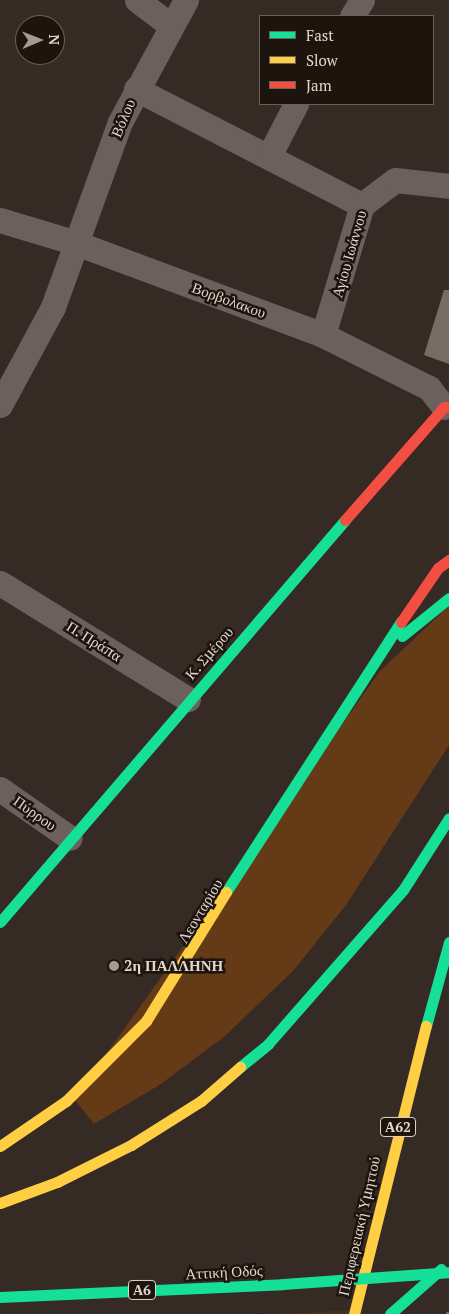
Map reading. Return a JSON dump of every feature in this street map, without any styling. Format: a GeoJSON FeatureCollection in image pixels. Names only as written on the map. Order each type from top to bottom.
{"type":"FeatureCollection","features":[{"type":"Feature","properties":{"kind":"main road","name":"Κ. Σμέρου"},"geometry":{"type":"LineString","coordinates":[[0,922],[188,699],[446,407]]}},
{"type":"Feature","properties":{"kind":"main road","name":"Λεονταρίου"},"geometry":{"type":"LineString","coordinates":[[0,1146],[66,1101],[146,1020],[382,652],[438,568],[449,560]]}},
{"type":"Feature","properties":{"kind":"main road","name":"Λεονταρίου"},"geometry":{"type":"LineString","coordinates":[[382,652],[449,598]]}},
{"type":"Feature","properties":{"kind":"main road"},"geometry":{"type":"LineString","coordinates":[[0,1203],[57,1182],[131,1144],[201,1101],[261,1050],[403,890],[449,818]]}},
{"type":"Feature","properties":{"kind":"main road","name":"Περιφερειακή Υμηττού"},"geometry":{"type":"LineString","coordinates":[[354,1314],[404,1105],[449,942]]}},
{"type":"Feature","properties":{"kind":"main road"},"geometry":{"type":"LineString","coordinates":[[390,1314],[449,1261]]}},
{"type":"Feature","properties":{"kind":"main road","name":"Αττική Οδός"},"geometry":{"type":"LineString","coordinates":[[0,1297],[283,1284],[449,1272]]}},
{"type":"Feature","properties":{"kind":"street"},"geometry":{"type":"LineString","coordinates":[[136,0],[170,25]]}},
{"type":"Feature","properties":{"kind":"street","name":"Βόλου"},"geometry":{"type":"LineString","coordinates":[[0,405],[53,307],[136,89],[170,25],[186,0]]}},
{"type":"Feature","properties":{"kind":"street"},"geometry":{"type":"LineString","coordinates":[[353,15],[362,0]]}},
{"type":"Feature","properties":{"kind":"street"},"geometry":{"type":"LineString","coordinates":[[136,89],[362,205]]}},
{"type":"Feature","properties":{"kind":"street"},"geometry":{"type":"LineString","coordinates":[[269,156],[295,105]]}},
{"type":"Feature","properties":{"kind":"street","name":"Αγίου Ιωάννου"},"geometry":{"type":"LineString","coordinates":[[323,335],[362,205],[395,180],[449,186]]}},
{"type":"Feature","properties":{"kind":"street","name":"Βορβολακου"},"geometry":{"type":"LineString","coordinates":[[0,220],[76,244],[323,335],[429,388],[446,407]]}},
{"type":"Feature","properties":{"kind":"street","name":"Π. Πράπα"},"geometry":{"type":"LineString","coordinates":[[0,583],[188,699]]}},
{"type":"Feature","properties":{"kind":"street","name":"Πύρρου"},"geometry":{"type":"LineString","coordinates":[[0,789],[70,838]]}},
{"type":"Feature","properties":{"kind":"shaded area"},"geometry":{"type":"Polygon","coordinates":[[[449,606],[449,745],[346,905],[293,971],[225,1036],[161,1084],[94,1124],[74,1099],[380,671],[449,606]]]}},
{"type":"Feature","properties":{"kind":"shaded area"},"geometry":{"type":"Polygon","coordinates":[[[365,1309],[360,1314],[257,1314],[301,1313],[365,1309]]]}},
{"type":"Feature","properties":{"kind":"building"},"geometry":{"type":"Polygon","coordinates":[[[444,290],[449,290],[449,364],[424,355],[444,290]]]}},
{"type":"Feature","properties":{"kind":"traffic: fast"},"geometry":{"type":"LineString","coordinates":[[0,922],[345,520]]}},
{"type":"Feature","properties":{"kind":"traffic: fast"},"geometry":{"type":"LineString","coordinates":[[402,636],[449,598]]}},
{"type":"Feature","properties":{"kind":"traffic: fast"},"geometry":{"type":"LineString","coordinates":[[226,892],[401,622]]}},
{"type":"Feature","properties":{"kind":"traffic: fast"},"geometry":{"type":"LineString","coordinates":[[240,1067],[268,1044],[403,890],[449,818]]}},
{"type":"Feature","properties":{"kind":"traffic: fast"},"geometry":{"type":"LineString","coordinates":[[426,1026],[449,942]]}},
{"type":"Feature","properties":{"kind":"traffic: fast"},"geometry":{"type":"LineString","coordinates":[[390,1314],[441,1269]]}},
{"type":"Feature","properties":{"kind":"traffic: fast"},"geometry":{"type":"LineString","coordinates":[[283,1284],[449,1272]]}},
{"type":"Feature","properties":{"kind":"traffic: fast"},"geometry":{"type":"LineString","coordinates":[[0,1297],[283,1284]]}},
{"type":"Feature","properties":{"kind":"traffic: slow"},"geometry":{"type":"LineString","coordinates":[[0,1146],[66,1101],[146,1021],[226,892]]}},
{"type":"Feature","properties":{"kind":"traffic: slow"},"geometry":{"type":"LineString","coordinates":[[354,1314],[426,1026]]}},
{"type":"Feature","properties":{"kind":"traffic: slow"},"geometry":{"type":"LineString","coordinates":[[0,1203],[57,1182],[131,1145],[201,1101],[240,1067]]}},
{"type":"Feature","properties":{"kind":"traffic: jam"},"geometry":{"type":"LineString","coordinates":[[345,520],[444,407],[449,407]]}},
{"type":"Feature","properties":{"kind":"traffic: jam"},"geometry":{"type":"LineString","coordinates":[[401,622],[438,568],[449,560]]}},
{"type":"Feature","properties":{"kind":"place","name":"2η ΠΑΛΛΗΝΗ"},"geometry":{"type":"Point","coordinates":[114,966]}}]}
